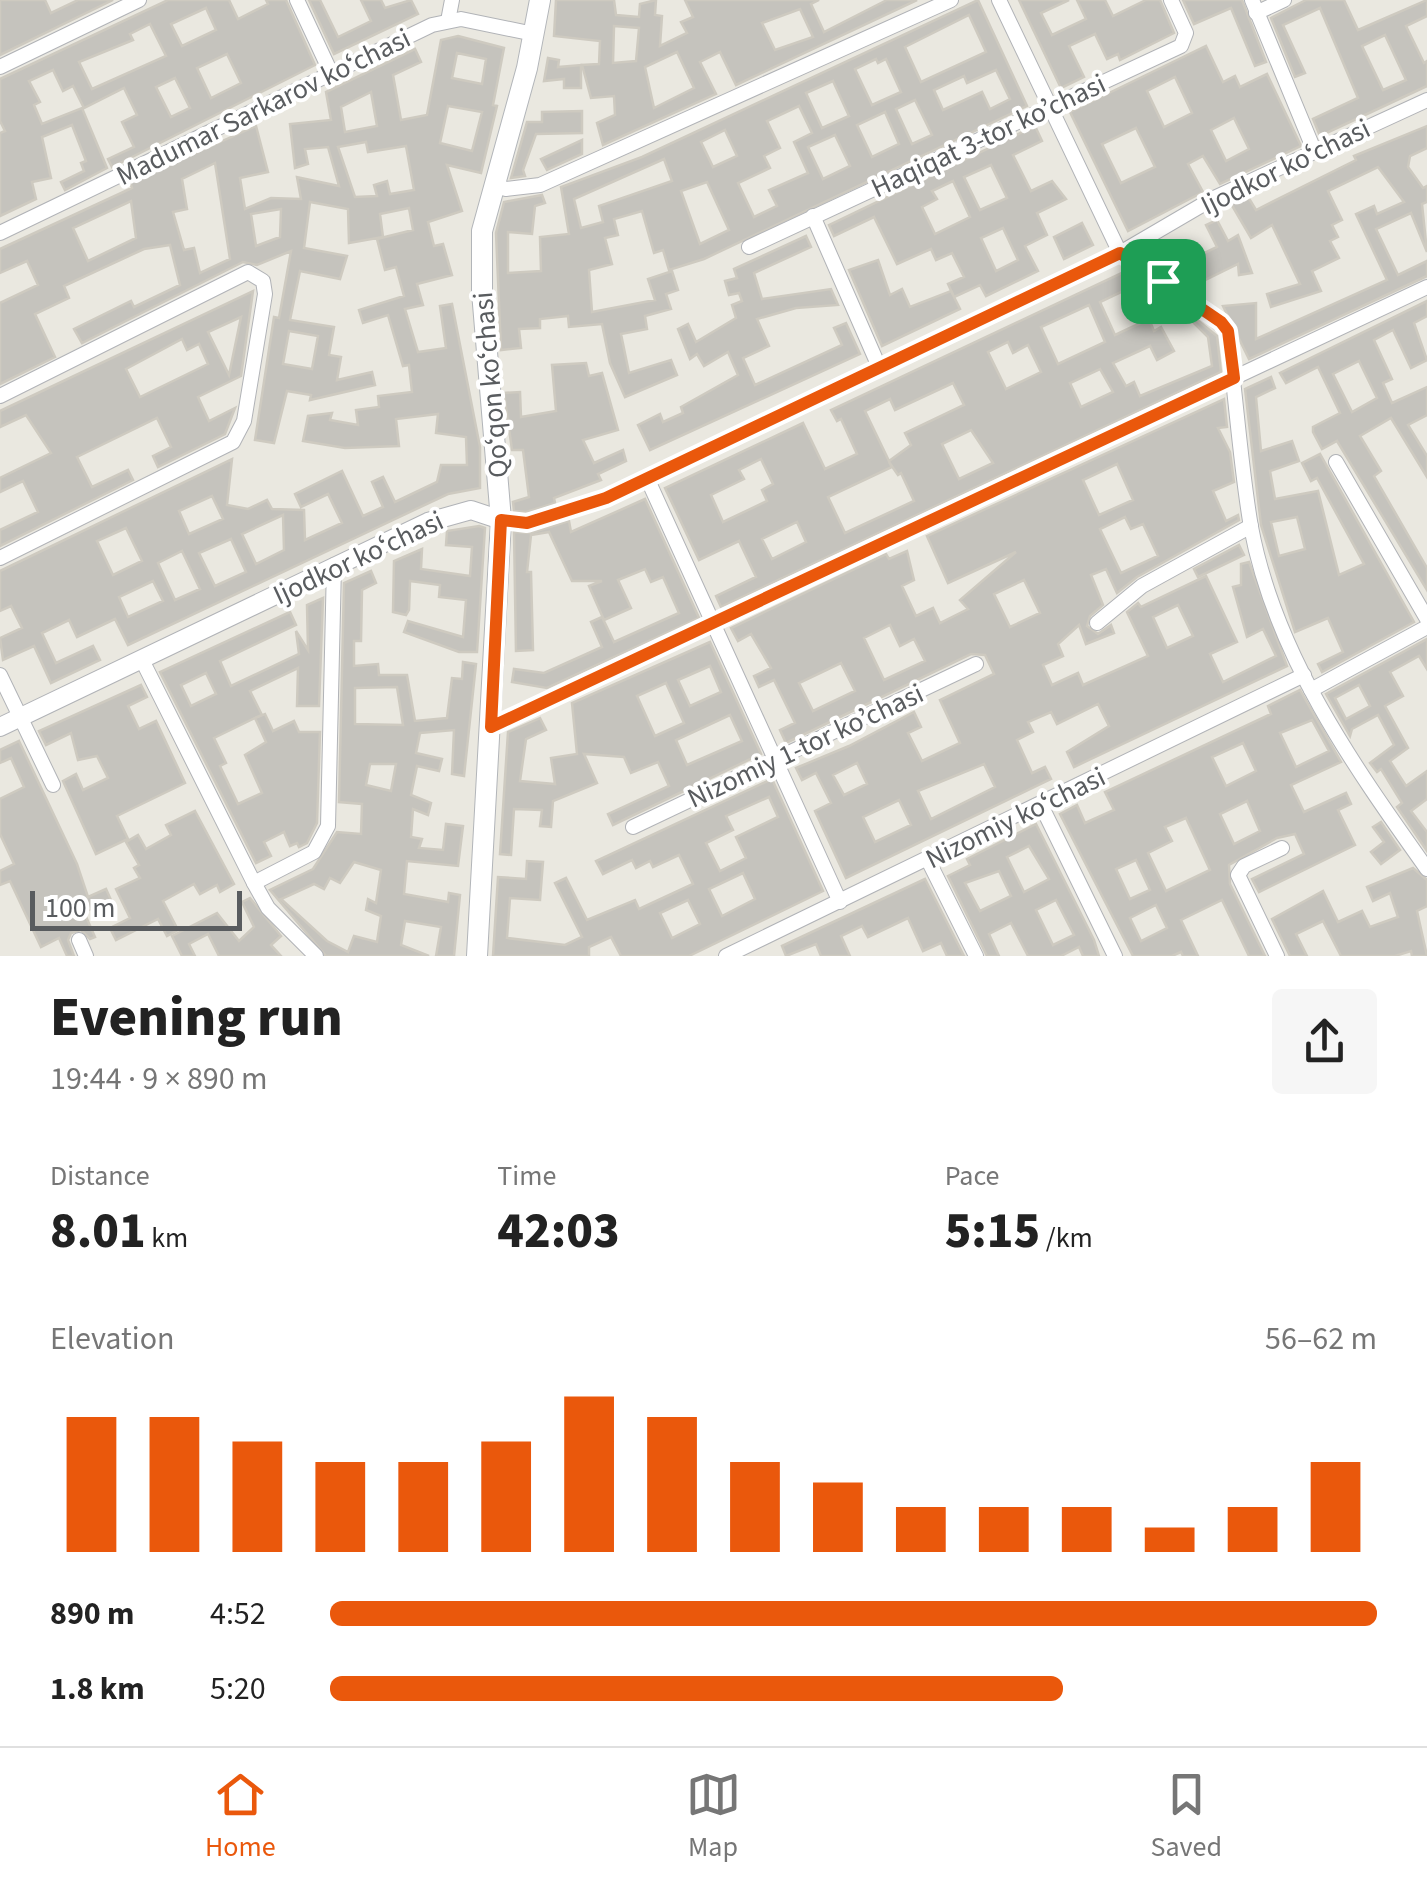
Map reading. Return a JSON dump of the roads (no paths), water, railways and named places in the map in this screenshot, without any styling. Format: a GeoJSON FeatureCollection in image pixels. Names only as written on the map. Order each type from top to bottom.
{"type":"FeatureCollection","features":[{"type":"Feature","properties":{"kind":"main road","name":"Qoʻqon koʻchasi"},"geometry":{"type":"LineString","coordinates":[[476,956],[501,520],[482,292],[482,232],[540,0]]}},
{"type":"Feature","properties":{"kind":"street"},"geometry":{"type":"LineString","coordinates":[[0,67],[139,0]]}},
{"type":"Feature","properties":{"kind":"street"},"geometry":{"type":"LineString","coordinates":[[297,0],[331,73]]}},
{"type":"Feature","properties":{"kind":"street"},"geometry":{"type":"LineString","coordinates":[[452,0],[448,20],[534,34]]}},
{"type":"Feature","properties":{"kind":"street"},"geometry":{"type":"LineString","coordinates":[[492,185],[506,189],[540,184],[951,0]]}},
{"type":"Feature","properties":{"kind":"street"},"geometry":{"type":"LineString","coordinates":[[1000,0],[1120,253],[1221,322],[1228,331],[1251,526],[1274,607],[1304,675],[1350,761],[1427,868]]}},
{"type":"Feature","properties":{"kind":"street","name":"Haqiqat 3-tor koʼchasi"},"geometry":{"type":"LineString","coordinates":[[750,247],[1184,43],[1186,34],[1171,0]]}},
{"type":"Feature","properties":{"kind":"street"},"geometry":{"type":"LineString","coordinates":[[1284,0],[1254,6],[1314,150]]}},
{"type":"Feature","properties":{"kind":"street","name":"Madumar Sarkarov koʻchasi"},"geometry":{"type":"LineString","coordinates":[[0,232],[448,20]]}},
{"type":"Feature","properties":{"kind":"street","name":"Ijodkor koʻchasi"},"geometry":{"type":"LineString","coordinates":[[0,727],[450,513],[471,510],[527,523],[569,512],[648,478],[1120,253],[1214,198],[1427,100]]}},
{"type":"Feature","properties":{"kind":"street"},"geometry":{"type":"LineString","coordinates":[[813,216],[880,368]]}},
{"type":"Feature","properties":{"kind":"street"},"geometry":{"type":"LineString","coordinates":[[0,396],[248,272],[263,281],[265,294],[244,422],[233,442],[0,558]]}},
{"type":"Feature","properties":{"kind":"street"},"geometry":{"type":"LineString","coordinates":[[491,727],[1427,288]]}},
{"type":"Feature","properties":{"kind":"street"},"geometry":{"type":"LineString","coordinates":[[1336,462],[1427,618]]}},
{"type":"Feature","properties":{"kind":"street"},"geometry":{"type":"LineString","coordinates":[[648,478],[840,902]]}},
{"type":"Feature","properties":{"kind":"street"},"geometry":{"type":"LineString","coordinates":[[1097,623],[1142,586],[1251,526]]}},
{"type":"Feature","properties":{"kind":"street"},"geometry":{"type":"LineString","coordinates":[[254,883],[314,852],[326,837],[334,565]]}},
{"type":"Feature","properties":{"kind":"street"},"geometry":{"type":"LineString","coordinates":[[1312,690],[1427,627]]}},
{"type":"Feature","properties":{"kind":"street"},"geometry":{"type":"LineString","coordinates":[[142,660],[268,908],[316,956]]}},
{"type":"Feature","properties":{"kind":"street","name":"Nizomiy 1-tor koʼchasi"},"geometry":{"type":"LineString","coordinates":[[633,826],[976,664]]}},
{"type":"Feature","properties":{"kind":"street","name":"Nizomiy koʻchasi"},"geometry":{"type":"LineString","coordinates":[[726,956],[1304,675]]}},
{"type":"Feature","properties":{"kind":"street"},"geometry":{"type":"LineString","coordinates":[[0,676],[52,785]]}},
{"type":"Feature","properties":{"kind":"street"},"geometry":{"type":"LineString","coordinates":[[1042,804],[1115,956]]}},
{"type":"Feature","properties":{"kind":"street"},"geometry":{"type":"LineString","coordinates":[[1277,956],[1238,875],[1244,866],[1282,848]]}},
{"type":"Feature","properties":{"kind":"street"},"geometry":{"type":"LineString","coordinates":[[928,860],[976,956]]}},
{"type":"Feature","properties":{"kind":"street"},"geometry":{"type":"LineString","coordinates":[[79,940],[86,956]]}}]}
